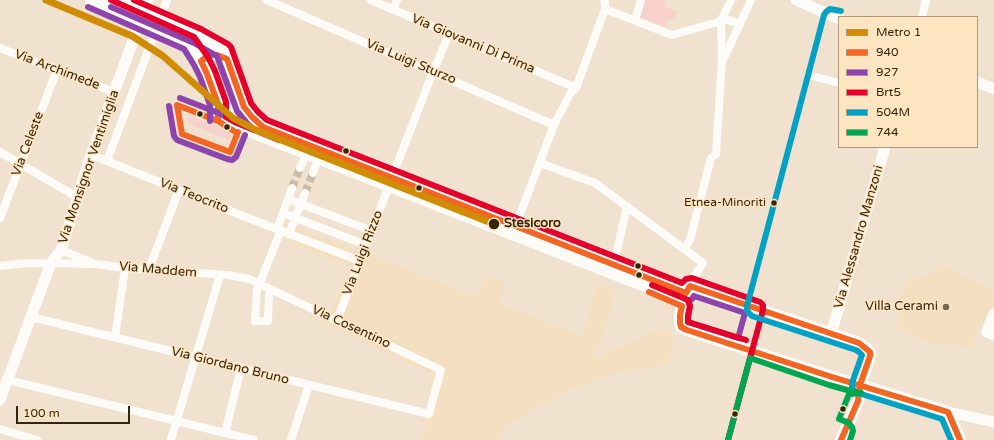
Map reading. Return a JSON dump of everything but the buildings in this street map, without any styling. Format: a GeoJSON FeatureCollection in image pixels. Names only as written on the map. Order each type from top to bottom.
{"type":"FeatureCollection","features":[{"type":"Feature","properties":{"kind":"main road"},"geometry":{"type":"LineString","coordinates":[[91,0],[198,36],[224,50],[244,107],[262,131],[306,154],[686,293],[755,308],[832,331],[859,343],[870,352],[870,356],[860,385],[858,401],[841,440]]}},
{"type":"Feature","properties":{"kind":"main road"},"geometry":{"type":"LineString","coordinates":[[114,0],[142,17]]}},
{"type":"Feature","properties":{"kind":"main road","name":"Via Monsignor Ventimiglia"},"geometry":{"type":"LineString","coordinates":[[0,400],[51,263],[61,250],[91,155],[148,0]]}},
{"type":"Feature","properties":{"kind":"main road"},"geometry":{"type":"LineString","coordinates":[[796,0],[838,20]]}},
{"type":"Feature","properties":{"kind":"main road"},"geometry":{"type":"LineString","coordinates":[[159,24],[189,43],[201,61],[223,118],[233,125],[262,131],[389,184]]}},
{"type":"Feature","properties":{"kind":"main road"},"geometry":{"type":"LineString","coordinates":[[201,61],[212,55],[227,59]]}},
{"type":"Feature","properties":{"kind":"main road"},"geometry":{"type":"LineString","coordinates":[[978,82],[994,89]]}},
{"type":"Feature","properties":{"kind":"main road"},"geometry":{"type":"LineString","coordinates":[[218,104],[230,110],[244,107]]}},
{"type":"Feature","properties":{"kind":"main road","name":"Via Alessandro Manzoni"},"geometry":{"type":"LineString","coordinates":[[832,331],[885,148]]}},
{"type":"Feature","properties":{"kind":"main road"},"geometry":{"type":"LineString","coordinates":[[514,230],[614,264],[686,293]]}},
{"type":"Feature","properties":{"kind":"main road"},"geometry":{"type":"LineString","coordinates":[[686,293],[680,315],[680,323],[681,327],[687,330],[884,393],[948,412],[994,422]]}},
{"type":"Feature","properties":{"kind":"main road"},"geometry":{"type":"LineString","coordinates":[[990,334],[989,325],[994,314]]}},
{"type":"Feature","properties":{"kind":"main road"},"geometry":{"type":"LineString","coordinates":[[948,412],[960,440]]}},
{"type":"Feature","properties":{"kind":"street"},"geometry":{"type":"LineString","coordinates":[[107,161],[167,0]]}},
{"type":"Feature","properties":{"kind":"street","name":"Via Luigi Sturzo"},"geometry":{"type":"LineString","coordinates":[[267,0],[554,125]]}},
{"type":"Feature","properties":{"kind":"street","name":"Via Giovanni Di Prima"},"geometry":{"type":"LineString","coordinates":[[371,0],[576,88]]}},
{"type":"Feature","properties":{"kind":"street"},"geometry":{"type":"LineString","coordinates":[[393,9],[396,0]]}},
{"type":"Feature","properties":{"kind":"street"},"geometry":{"type":"LineString","coordinates":[[635,20],[642,0]]}},
{"type":"Feature","properties":{"kind":"street"},"geometry":{"type":"LineString","coordinates":[[685,249],[690,240],[710,163],[716,154],[722,60],[720,20],[731,0]]}},
{"type":"Feature","properties":{"kind":"street"},"geometry":{"type":"LineString","coordinates":[[722,60],[751,0]]}},
{"type":"Feature","properties":{"kind":"street"},"geometry":{"type":"LineString","coordinates":[[922,16],[926,1]]}},
{"type":"Feature","properties":{"kind":"street"},"geometry":{"type":"LineString","coordinates":[[514,230],[554,125],[570,94],[576,88],[605,3],[635,20],[672,35],[720,20],[740,24]]}},
{"type":"Feature","properties":{"kind":"street","name":"Via Luigi Rizzo"},"geometry":{"type":"LineString","coordinates":[[337,320],[449,34]]}},
{"type":"Feature","properties":{"kind":"street","name":"Via Archimede"},"geometry":{"type":"LineString","coordinates":[[0,48],[114,92]]}},
{"type":"Feature","properties":{"kind":"street","name":"Via Celeste"},"geometry":{"type":"LineString","coordinates":[[0,218],[57,70]]}},
{"type":"Feature","properties":{"kind":"street"},"geometry":{"type":"LineString","coordinates":[[816,77],[838,83]]}},
{"type":"Feature","properties":{"kind":"street"},"geometry":{"type":"LineString","coordinates":[[0,152],[77,197]]}},
{"type":"Feature","properties":{"kind":"street"},"geometry":{"type":"LineString","coordinates":[[300,168],[306,154]]}},
{"type":"Feature","properties":{"kind":"street","name":"Via Teocrito"},"geometry":{"type":"LineString","coordinates":[[91,155],[360,261]]}},
{"type":"Feature","properties":{"kind":"street"},"geometry":{"type":"LineString","coordinates":[[312,173],[318,159]]}},
{"type":"Feature","properties":{"kind":"street"},"geometry":{"type":"LineString","coordinates":[[540,163],[595,184],[703,263],[686,293]]}},
{"type":"Feature","properties":{"kind":"street"},"geometry":{"type":"LineString","coordinates":[[271,289],[269,295],[268,321],[255,321],[257,290],[282,231],[283,213],[292,188]]}},
{"type":"Feature","properties":{"kind":"street"},"geometry":{"type":"LineString","coordinates":[[149,269],[179,190]]}},
{"type":"Feature","properties":{"kind":"street"},"geometry":{"type":"LineString","coordinates":[[282,231],[295,218],[305,193]]}},
{"type":"Feature","properties":{"kind":"street"},"geometry":{"type":"LineString","coordinates":[[288,199],[372,231]]}},
{"type":"Feature","properties":{"kind":"street"},"geometry":{"type":"LineString","coordinates":[[614,264],[627,206]]}},
{"type":"Feature","properties":{"kind":"street"},"geometry":{"type":"LineString","coordinates":[[283,213],[366,245]]}},
{"type":"Feature","properties":{"kind":"street"},"geometry":{"type":"LineString","coordinates":[[61,250],[97,264]]}},
{"type":"Feature","properties":{"kind":"street"},"geometry":{"type":"LineString","coordinates":[[0,266],[51,263],[97,264]]}},
{"type":"Feature","properties":{"kind":"street","name":"Via Maddem"},"geometry":{"type":"LineString","coordinates":[[97,264],[125,268],[220,275],[249,279],[260,284]]}},
{"type":"Feature","properties":{"kind":"street"},"geometry":{"type":"LineString","coordinates":[[115,337],[125,268]]}},
{"type":"Feature","properties":{"kind":"street"},"geometry":{"type":"LineString","coordinates":[[170,440],[220,275]]}},
{"type":"Feature","properties":{"kind":"street","name":"Via Cosentino"},"geometry":{"type":"LineString","coordinates":[[260,284],[441,370],[429,414]]}},
{"type":"Feature","properties":{"kind":"street","name":"Via Giordano Bruno"},"geometry":{"type":"LineString","coordinates":[[31,317],[429,414]]}},
{"type":"Feature","properties":{"kind":"street"},"geometry":{"type":"LineString","coordinates":[[225,433],[241,368]]}},
{"type":"Feature","properties":{"kind":"street"},"geometry":{"type":"LineString","coordinates":[[8,380],[254,440]]}},
{"type":"Feature","properties":{"kind":"street"},"geometry":{"type":"LineString","coordinates":[[292,440],[309,385]]}},
{"type":"Feature","properties":{"kind":"street"},"geometry":{"type":"LineString","coordinates":[[0,429],[37,440]]}},
{"type":"Feature","properties":{"kind":"shaded area"},"geometry":{"type":"Polygon","coordinates":[[[645,0],[666,0],[664,6],[677,12],[672,21],[666,21],[665,24],[667,27],[640,17],[645,0]]]}},
{"type":"Feature","properties":{"kind":"shaded area"},"geometry":{"type":"Polygon","coordinates":[[[213,60],[220,63],[223,67],[236,105],[223,103],[208,63],[213,60]]]}},
{"type":"Feature","properties":{"kind":"shaded area"},"geometry":{"type":"Polygon","coordinates":[[[191,116],[231,132],[231,138],[229,140],[188,124],[187,119],[191,116]]]}},
{"type":"Feature","properties":{"kind":"shaded area"},"geometry":{"type":"Polygon","coordinates":[[[295,227],[379,258],[477,297],[486,275],[506,283],[498,303],[582,337],[597,284],[616,291],[595,358],[664,328],[675,338],[668,364],[621,371],[573,388],[508,424],[495,440],[422,440],[427,422],[422,421],[435,376],[326,324],[349,267],[289,243],[295,227]]]}},
{"type":"Feature","properties":{"kind":"shaded area","name":"Villa Cerami"},"geometry":{"type":"Polygon","coordinates":[[[938,264],[994,291],[994,305],[974,338],[973,350],[954,344],[936,344],[897,329],[899,311],[898,301],[908,280],[911,281],[914,275],[925,278],[927,274],[932,275],[938,264]]]}},
{"type":"Feature","properties":{"kind":"tunnel"},"geometry":{"type":"LineString","coordinates":[[292,188],[300,168]]}},
{"type":"Feature","properties":{"kind":"tunnel"},"geometry":{"type":"LineString","coordinates":[[305,193],[313,173]]}},
{"type":"Feature","properties":{"kind":"metro line","name":"1"},"geometry":{"type":"LineString","coordinates":[[46,0],[132,36],[163,56],[233,118],[256,130],[494,224]]}},
{"type":"Feature","properties":{"kind":"transit line","name":"Brt5"},"geometry":{"type":"LineString","coordinates":[[111,0],[194,37],[208,57],[215,71],[226,102],[226,117],[279,140]]}},
{"type":"Feature","properties":{"kind":"transit line","name":"Brt5"},"geometry":{"type":"LineString","coordinates":[[134,0],[201,29],[228,44],[231,47],[251,103],[267,120],[682,283],[686,279],[692,278],[760,302],[763,305],[763,310],[728,440]]}},
{"type":"Feature","properties":{"kind":"transit line","name":"927"},"geometry":{"type":"LineString","coordinates":[[88,7],[184,49],[200,77],[210,105],[210,121]]}},
{"type":"Feature","properties":{"kind":"transit line","name":"927"},"geometry":{"type":"LineString","coordinates":[[111,7],[194,43],[217,56],[237,111],[254,130],[221,114],[180,98]]}},
{"type":"Feature","properties":{"kind":"transit line","name":"504M"},"geometry":{"type":"LineString","coordinates":[[841,11],[830,9],[824,15],[747,310],[752,316],[856,350],[862,355],[852,383],[854,391],[942,419],[951,440]]}},
{"type":"Feature","properties":{"kind":"transit line","name":"940"},"geometry":{"type":"LineString","coordinates":[[218,121],[218,104],[201,61],[212,55],[217,55],[227,59],[244,107],[263,127],[686,293],[690,286],[859,343],[870,352],[870,356],[860,385],[858,401],[841,440]]}},
{"type":"Feature","properties":{"kind":"transit line","name":"940"},"geometry":{"type":"LineString","coordinates":[[177,105],[218,121],[234,131]]}},
{"type":"Feature","properties":{"kind":"transit line","name":"940"},"geometry":{"type":"LineString","coordinates":[[177,105],[182,134],[230,152],[238,132]]}},
{"type":"Feature","properties":{"kind":"transit line","name":"927"},"geometry":{"type":"LineString","coordinates":[[169,106],[174,136],[177,140],[232,160],[236,157],[245,135]]}},
{"type":"Feature","properties":{"kind":"transit line","name":"Brt5"},"geometry":{"type":"LineString","coordinates":[[652,285],[688,300],[690,306],[688,322],[746,340]]}},
{"type":"Feature","properties":{"kind":"transit line","name":"940"},"geometry":{"type":"LineString","coordinates":[[649,292],[682,306],[680,323],[681,327],[687,330],[832,377],[948,412],[960,440]]}},
{"type":"Feature","properties":{"kind":"transit line","name":"927"},"geometry":{"type":"LineString","coordinates":[[694,296],[745,313],[738,338],[688,322],[690,306],[688,301],[694,296]]}},
{"type":"Feature","properties":{"kind":"transit line","name":"744"},"geometry":{"type":"LineString","coordinates":[[728,440],[750,358],[829,385],[858,393]]}},
{"type":"Feature","properties":{"kind":"transit line","name":"744"},"geometry":{"type":"LineString","coordinates":[[850,440],[853,431],[852,427],[849,423],[839,419],[849,394],[861,393]]}},
{"type":"Feature","properties":{"kind":"place","name":"Etnea-Minoriti"},"geometry":{"type":"Point","coordinates":[774,203]}},
{"type":"Feature","properties":{"kind":"place","name":"Stesicoro"},"geometry":{"type":"Point","coordinates":[494,224]}},
{"type":"Feature","properties":{"kind":"place","name":"Villa Cerami"},"geometry":{"type":"Point","coordinates":[946,307]}}]}
